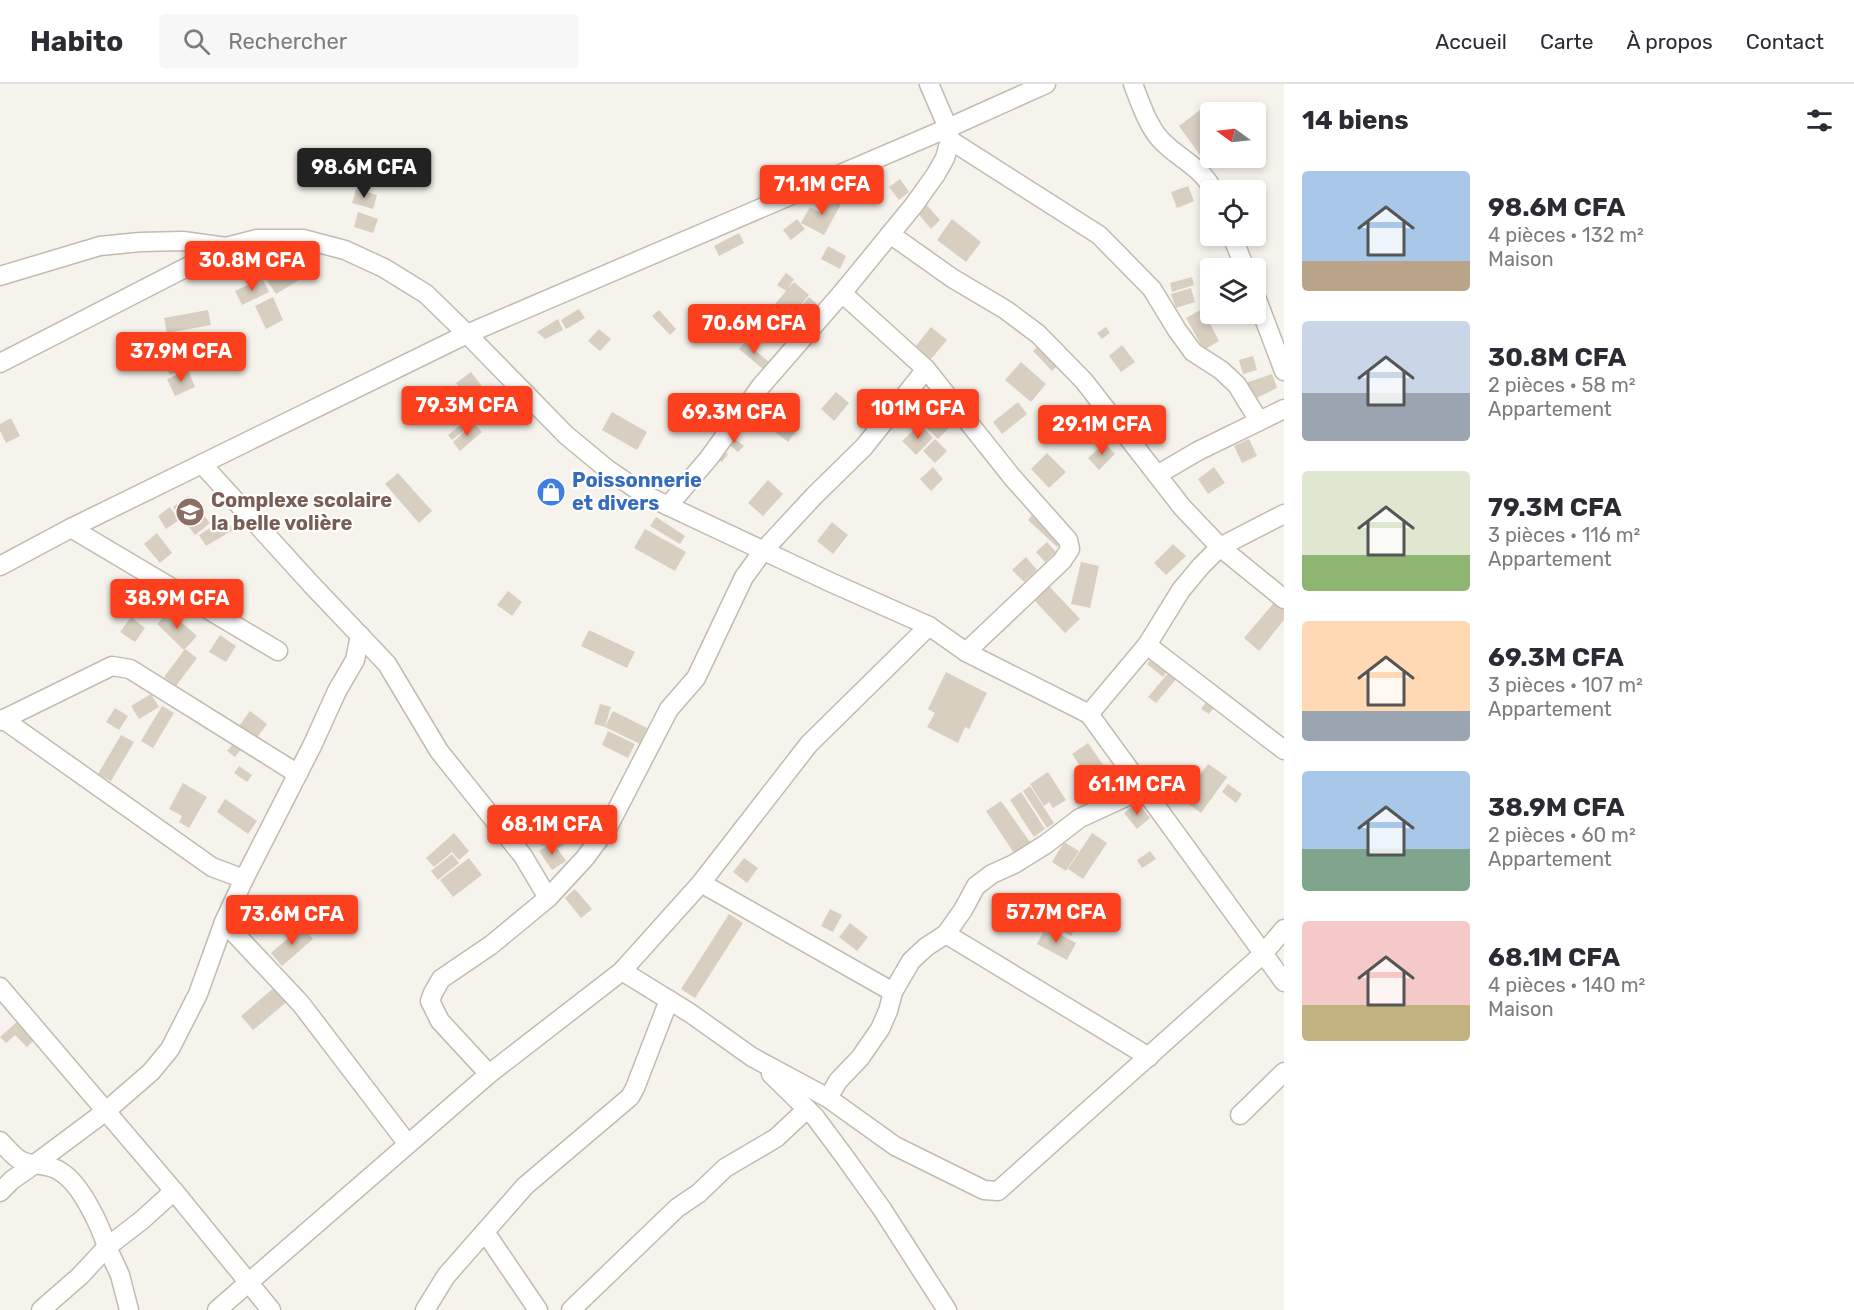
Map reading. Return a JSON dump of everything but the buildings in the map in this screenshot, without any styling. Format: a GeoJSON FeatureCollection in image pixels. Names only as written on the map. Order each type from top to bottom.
{"type":"FeatureCollection","features":[{"type":"Feature","properties":{"kind":"street"},"geometry":{"type":"LineString","coordinates":[[668,506],[709,458],[761,386],[842,293],[936,174],[945,158],[949,134],[930,84]]}},
{"type":"Feature","properties":{"kind":"street"},"geometry":{"type":"LineString","coordinates":[[0,566],[71,528],[468,334],[949,134],[1046,84]]}},
{"type":"Feature","properties":{"kind":"street"},"geometry":{"type":"LineString","coordinates":[[1133,84],[1152,127],[1161,140],[1201,173],[1206,180]]}},
{"type":"Feature","properties":{"kind":"street"},"geometry":{"type":"LineString","coordinates":[[949,134],[1099,235],[1152,289],[1193,352],[1221,369],[1237,385],[1259,421]]}},
{"type":"Feature","properties":{"kind":"street"},"geometry":{"type":"LineString","coordinates":[[890,234],[952,278],[1006,310],[1038,334],[1084,381],[1182,507],[1220,547],[1284,598]]}},
{"type":"Feature","properties":{"kind":"street"},"geometry":{"type":"LineString","coordinates":[[0,363],[226,247],[257,240],[303,239],[345,250],[384,268],[426,294],[566,435],[607,469],[645,495],[929,626],[966,652],[1089,714],[1284,982]]}},
{"type":"Feature","properties":{"kind":"street"},"geometry":{"type":"LineString","coordinates":[[0,276],[100,246],[183,241],[226,247]]}},
{"type":"Feature","properties":{"kind":"street"},"geometry":{"type":"LineString","coordinates":[[842,293],[926,369],[1012,477],[1068,540],[1070,549],[1062,561],[966,652]]}},
{"type":"Feature","properties":{"kind":"street"},"geometry":{"type":"LineString","coordinates":[[1266,323],[1284,371]]}},
{"type":"Feature","properties":{"kind":"street"},"geometry":{"type":"LineString","coordinates":[[489,1074],[440,1021],[430,1001],[441,979],[491,945],[548,898],[585,858],[608,827],[669,709],[696,678],[730,602],[744,577],[763,551],[864,447],[926,369]]}},
{"type":"Feature","properties":{"kind":"street"},"geometry":{"type":"LineString","coordinates":[[1157,475],[1198,451],[1284,408]]}},
{"type":"Feature","properties":{"kind":"street"},"geometry":{"type":"LineString","coordinates":[[202,464],[280,551],[387,664],[439,751],[523,856],[548,898]]}},
{"type":"Feature","properties":{"kind":"street"},"geometry":{"type":"LineString","coordinates":[[1089,714],[1148,645],[1181,590],[1201,566],[1220,547],[1284,514]]}},
{"type":"Feature","properties":{"kind":"street"},"geometry":{"type":"LineString","coordinates":[[71,528],[278,651]]}},
{"type":"Feature","properties":{"kind":"street"},"geometry":{"type":"LineString","coordinates":[[217,1310],[489,1074],[622,971],[701,883],[809,744],[929,626]]}},
{"type":"Feature","properties":{"kind":"street"},"geometry":{"type":"LineString","coordinates":[[0,1192],[12,1180],[106,1111],[151,1072],[170,1049],[198,994],[224,922],[244,879],[298,774],[337,691],[355,660],[360,635]]}},
{"type":"Feature","properties":{"kind":"street"},"geometry":{"type":"LineString","coordinates":[[1148,645],[1284,750]]}},
{"type":"Feature","properties":{"kind":"street"},"geometry":{"type":"LineString","coordinates":[[244,879],[212,867],[2,720],[112,666],[130,669],[298,774]]}},
{"type":"Feature","properties":{"kind":"street"},"geometry":{"type":"LineString","coordinates":[[828,1098],[838,1081],[860,1058],[880,1029],[893,992],[911,961],[926,947],[946,934],[976,886],[1038,849],[1080,818],[1143,789]]}},
{"type":"Feature","properties":{"kind":"street"},"geometry":{"type":"LineString","coordinates":[[701,883],[893,992]]}},
{"type":"Feature","properties":{"kind":"street"},"geometry":{"type":"LineString","coordinates":[[224,922],[301,1004],[407,1143]]}},
{"type":"Feature","properties":{"kind":"street"},"geometry":{"type":"LineString","coordinates":[[622,971],[752,1057],[828,1098],[895,1146],[984,1190],[998,1191],[1263,954],[1284,929]]}},
{"type":"Feature","properties":{"kind":"street"},"geometry":{"type":"LineString","coordinates":[[946,934],[1149,1057]]}},
{"type":"Feature","properties":{"kind":"street"},"geometry":{"type":"LineString","coordinates":[[0,987],[174,1191],[271,1310]]}},
{"type":"Feature","properties":{"kind":"street"},"geometry":{"type":"LineString","coordinates":[[425,1310],[446,1276],[525,1186],[630,1097],[669,1000]]}},
{"type":"Feature","properties":{"kind":"street"},"geometry":{"type":"LineString","coordinates":[[752,1057],[807,1109],[864,1183],[947,1310]]}},
{"type":"Feature","properties":{"kind":"street"},"geometry":{"type":"LineString","coordinates":[[1240,1115],[1284,1072]]}},
{"type":"Feature","properties":{"kind":"street"},"geometry":{"type":"LineString","coordinates":[[571,1310],[677,1208],[699,1193],[725,1168],[776,1138],[807,1109]]}},
{"type":"Feature","properties":{"kind":"street"},"geometry":{"type":"LineString","coordinates":[[0,1141],[15,1157],[26,1164],[50,1166],[63,1172],[76,1187],[101,1229],[120,1275],[129,1310]]}},
{"type":"Feature","properties":{"kind":"street"},"geometry":{"type":"LineString","coordinates":[[41,1310],[80,1276],[107,1247],[174,1191]]}},
{"type":"Feature","properties":{"kind":"street"},"geometry":{"type":"LineString","coordinates":[[485,1232],[538,1310]]}},
{"type":"Feature","properties":{"kind":"place","name":"Poissonnerie et divers"},"geometry":{"type":"Point","coordinates":[551,492]}},
{"type":"Feature","properties":{"kind":"place","name":"Complexe scolaire la belle volière"},"geometry":{"type":"Point","coordinates":[190,512]}}]}
